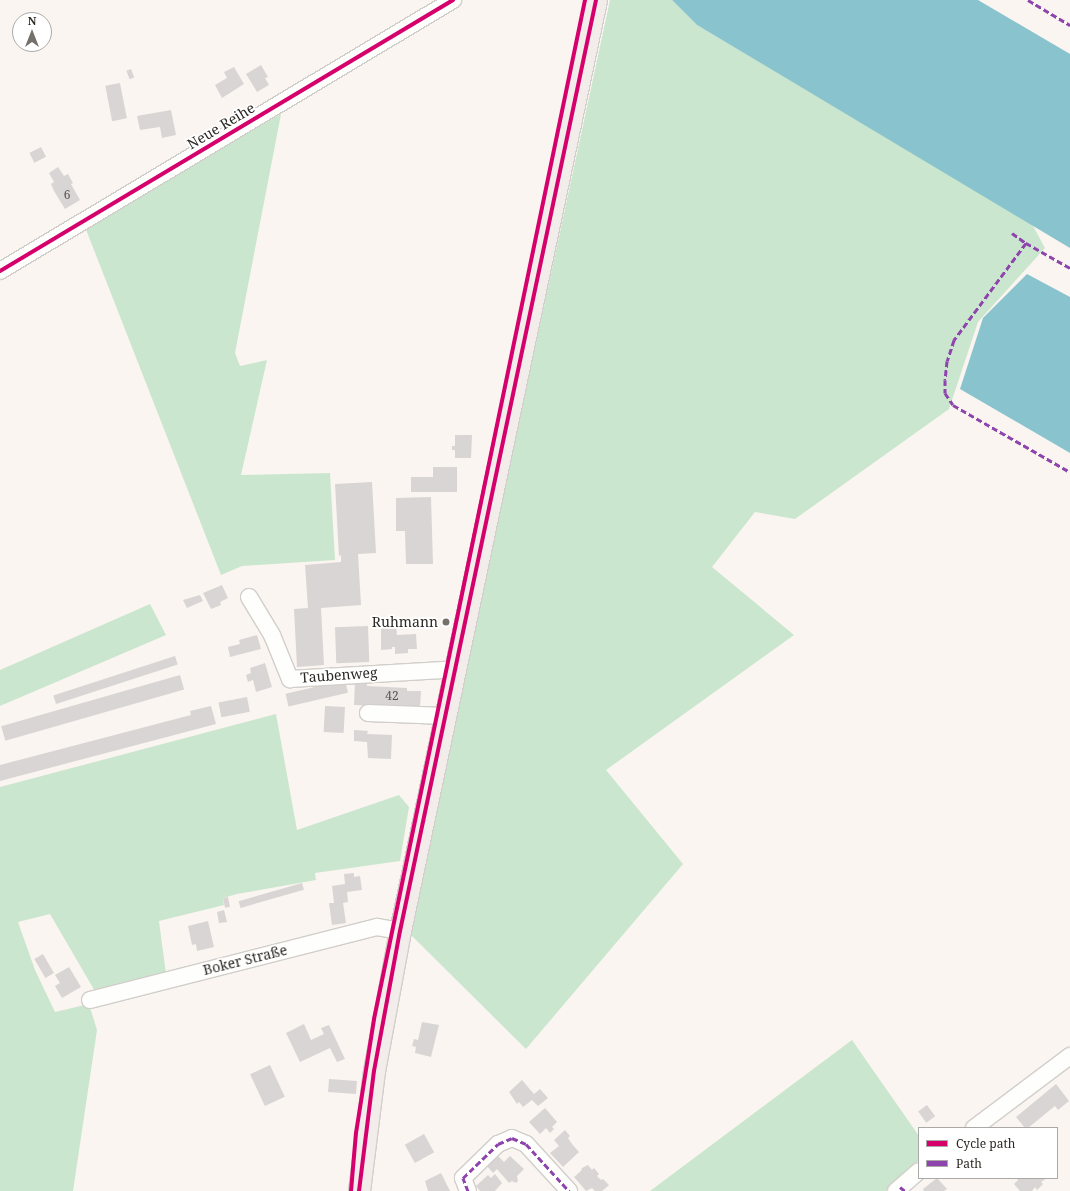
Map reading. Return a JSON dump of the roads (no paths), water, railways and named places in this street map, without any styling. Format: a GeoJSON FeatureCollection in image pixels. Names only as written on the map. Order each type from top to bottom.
{"type":"FeatureCollection","features":[{"type":"Feature","properties":{"kind":"main road"},"geometry":{"type":"LineString","coordinates":[[359,1191],[371,1091],[400,931],[596,0]]}},
{"type":"Feature","properties":{"kind":"street","name":"Neue Reihe"},"geometry":{"type":"LineString","coordinates":[[0,271],[453,0]]}},
{"type":"Feature","properties":{"kind":"street","name":"Taubenweg"},"geometry":{"type":"LineString","coordinates":[[249,597],[272,635],[290,679],[456,669]]}},
{"type":"Feature","properties":{"kind":"street"},"geometry":{"type":"LineString","coordinates":[[368,713],[445,716]]}},
{"type":"Feature","properties":{"kind":"street","name":"Boker Straße"},"geometry":{"type":"LineString","coordinates":[[90,1000],[377,927],[400,931]]}},
{"type":"Feature","properties":{"kind":"street"},"geometry":{"type":"LineString","coordinates":[[975,1127],[1070,1056]]}},
{"type":"Feature","properties":{"kind":"street"},"geometry":{"type":"LineString","coordinates":[[468,1191],[463,1178],[498,1144],[512,1138],[526,1144],[568,1191]]}},
{"type":"Feature","properties":{"kind":"street"},"geometry":{"type":"LineString","coordinates":[[900,1190],[918,1172]]}},
{"type":"Feature","properties":{"kind":"water"},"geometry":{"type":"Polygon","coordinates":[[[672,0],[978,0],[1070,54],[1070,248],[697,25],[672,0]]]}},
{"type":"Feature","properties":{"kind":"water"},"geometry":{"type":"Polygon","coordinates":[[[1027,274],[1070,297],[1070,453],[960,389],[983,318],[1027,274]]]}},
{"type":"Feature","properties":{"kind":"place","name":"Ruhmann"},"geometry":{"type":"Point","coordinates":[446,622]}}]}
